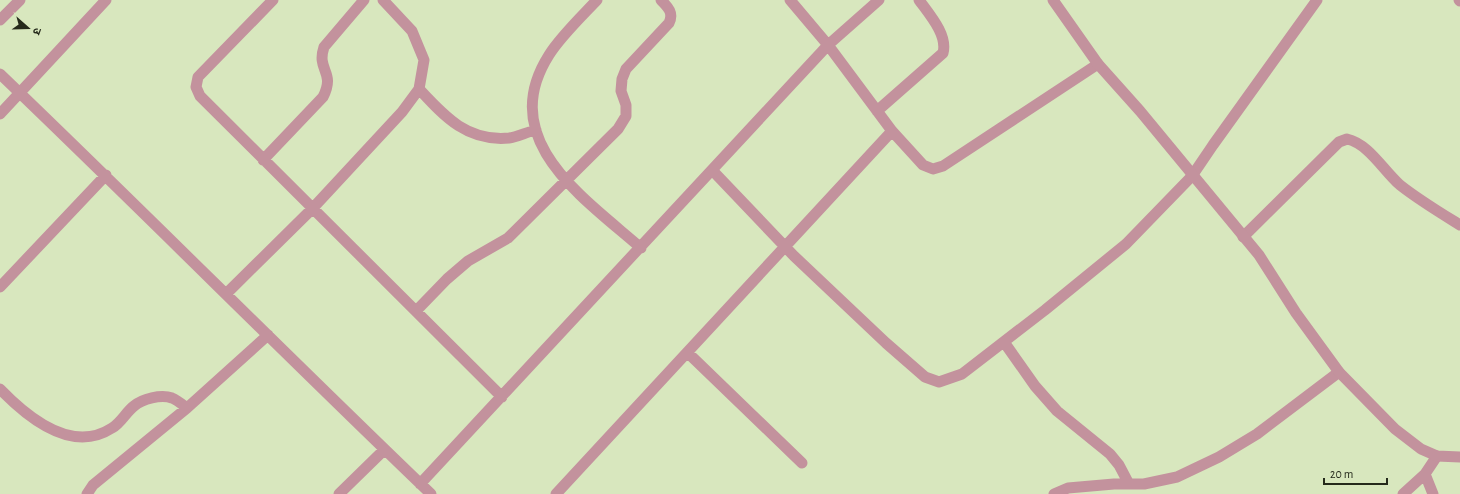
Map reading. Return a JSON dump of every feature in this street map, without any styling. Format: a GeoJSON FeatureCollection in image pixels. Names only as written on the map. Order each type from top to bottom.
{"type":"FeatureCollection","features":[{"type":"Feature","properties":{"kind":"street"},"geometry":{"type":"LineString","coordinates":[[0,20],[20,0]]}},
{"type":"Feature","properties":{"kind":"street"},"geometry":{"type":"LineString","coordinates":[[0,114],[106,0]]}},
{"type":"Feature","properties":{"kind":"street"},"geometry":{"type":"LineString","coordinates":[[273,0],[198,78],[196,87],[200,96],[502,397]]}},
{"type":"Feature","properties":{"kind":"street"},"geometry":{"type":"LineString","coordinates":[[263,160],[323,97],[329,86],[328,74],[322,63],[321,56],[324,47],[364,0]]}},
{"type":"Feature","properties":{"kind":"street"},"geometry":{"type":"LineString","coordinates":[[226,294],[312,209],[402,112],[419,89],[424,60],[412,31],[383,0]]}},
{"type":"Feature","properties":{"kind":"street"},"geometry":{"type":"LineString","coordinates":[[597,0],[549,54],[536,81],[531,106],[536,130],[546,157],[566,182],[640,248]]}},
{"type":"Feature","properties":{"kind":"street"},"geometry":{"type":"LineString","coordinates":[[416,311],[447,279],[468,261],[508,238],[618,129],[626,116],[626,105],[622,91],[622,79],[626,69],[669,23],[671,18],[671,11],[661,0]]}},
{"type":"Feature","properties":{"kind":"street"},"geometry":{"type":"LineString","coordinates":[[790,0],[828,45],[892,131],[923,165],[933,169],[944,166],[1098,64]]}},
{"type":"Feature","properties":{"kind":"street"},"geometry":{"type":"LineString","coordinates":[[420,484],[828,45],[879,0]]}},
{"type":"Feature","properties":{"kind":"street"},"geometry":{"type":"LineString","coordinates":[[877,111],[943,53],[944,41],[930,15],[919,0]]}},
{"type":"Feature","properties":{"kind":"street"},"geometry":{"type":"LineString","coordinates":[[1053,0],[1098,64],[1140,111],[1192,176],[1259,255],[1296,313],[1339,372],[1395,429],[1421,449],[1437,456],[1460,457]]}},
{"type":"Feature","properties":{"kind":"street"},"geometry":{"type":"LineString","coordinates":[[712,170],[785,246],[886,343],[925,377],[939,382],[962,374],[1126,244],[1192,176],[1317,0]]}},
{"type":"Feature","properties":{"kind":"street"},"geometry":{"type":"LineString","coordinates":[[0,74],[106,175],[384,450],[431,494]]}},
{"type":"Feature","properties":{"kind":"street"},"geometry":{"type":"LineString","coordinates":[[419,89],[447,119],[468,131],[488,137],[509,138],[536,130]]}},
{"type":"Feature","properties":{"kind":"street"},"geometry":{"type":"LineString","coordinates":[[556,494],[892,131]]}},
{"type":"Feature","properties":{"kind":"street"},"geometry":{"type":"LineString","coordinates":[[1244,237],[1339,142],[1347,139],[1360,144],[1399,183],[1418,199],[1460,225]]}},
{"type":"Feature","properties":{"kind":"street"},"geometry":{"type":"LineString","coordinates":[[0,287],[106,175]]}},
{"type":"Feature","properties":{"kind":"street"},"geometry":{"type":"LineString","coordinates":[[87,494],[93,485],[187,408],[268,335]]}},
{"type":"Feature","properties":{"kind":"street"},"geometry":{"type":"LineString","coordinates":[[1004,342],[1040,391],[1057,411],[1110,454],[1119,465],[1129,484]]}},
{"type":"Feature","properties":{"kind":"street"},"geometry":{"type":"LineString","coordinates":[[688,353],[802,463]]}},
{"type":"Feature","properties":{"kind":"street"},"geometry":{"type":"LineString","coordinates":[[1054,494],[1068,488],[1114,484],[1129,484],[1147,489],[1177,477],[1219,457],[1257,434],[1339,372]]}},
{"type":"Feature","properties":{"kind":"street"},"geometry":{"type":"LineString","coordinates":[[0,389],[17,407],[43,426],[74,436],[97,436],[113,428],[135,405],[154,397],[172,398],[187,408]]}},
{"type":"Feature","properties":{"kind":"street"},"geometry":{"type":"LineString","coordinates":[[339,494],[384,450]]}},
{"type":"Feature","properties":{"kind":"street"},"geometry":{"type":"LineString","coordinates":[[1403,494],[1425,474],[1437,456]]}},
{"type":"Feature","properties":{"kind":"street"},"geometry":{"type":"LineString","coordinates":[[1425,474],[1433,494]]}}]}
